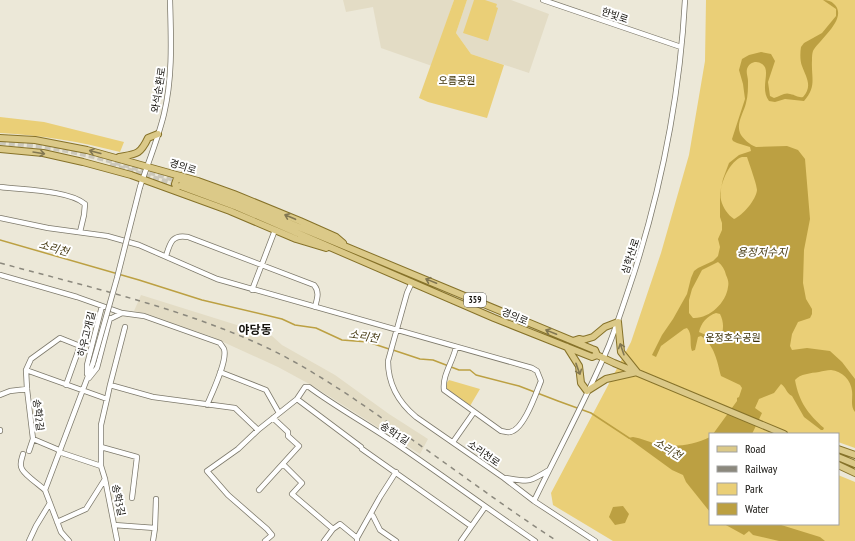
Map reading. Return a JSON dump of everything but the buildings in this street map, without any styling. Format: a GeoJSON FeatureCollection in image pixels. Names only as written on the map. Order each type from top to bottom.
{"type":"FeatureCollection","features":[{"type":"Feature","properties":{"kind":"main road"},"geometry":{"type":"LineString","coordinates":[[115,158],[134,155],[145,144],[148,138],[158,134]]}},
{"type":"Feature","properties":{"kind":"main road","name":"경의로"},"geometry":{"type":"LineString","coordinates":[[0,138],[47,142],[87,150],[147,166],[230,211],[310,244],[338,250]]}},
{"type":"Feature","properties":{"kind":"main road","name":"경의로"},"geometry":{"type":"LineString","coordinates":[[0,149],[50,155],[90,164],[142,179],[234,194],[336,237],[349,248],[595,350],[600,356],[782,433]]}},
{"type":"Feature","properties":{"kind":"main road","name":"경의로"},"geometry":{"type":"LineString","coordinates":[[180,184],[338,250],[501,321],[592,357],[600,356]]}},
{"type":"Feature","properties":{"kind":"main road"},"geometry":{"type":"LineString","coordinates":[[567,347],[579,366],[581,383],[586,394],[606,379],[637,372],[621,352],[618,322],[605,327],[593,337],[573,341]]}},
{"type":"Feature","properties":{"kind":"main road"},"geometry":{"type":"LineString","coordinates":[[839,449],[855,455]]}},
{"type":"Feature","properties":{"kind":"main road"},"geometry":{"type":"LineString","coordinates":[[839,457],[855,464]]}},
{"type":"Feature","properties":{"kind":"main road"},"geometry":{"type":"LineString","coordinates":[[839,465],[855,472]]}},
{"type":"Feature","properties":{"kind":"street","name":"와석순환로"},"geometry":{"type":"LineString","coordinates":[[140,187],[164,114],[170,81],[172,50],[170,0]]}},
{"type":"Feature","properties":{"kind":"street","name":"한빛로"},"geometry":{"type":"LineString","coordinates":[[543,0],[681,47]]}},
{"type":"Feature","properties":{"kind":"street","name":"심학산로"},"geometry":{"type":"LineString","coordinates":[[534,501],[575,418],[586,394],[600,356],[618,322],[649,223],[670,132],[681,47],[685,0]]}},
{"type":"Feature","properties":{"kind":"street"},"geometry":{"type":"LineString","coordinates":[[0,187],[51,193],[81,200],[85,204],[85,208],[80,232]]}},
{"type":"Feature","properties":{"kind":"street","name":"하우고개길"},"geometry":{"type":"LineString","coordinates":[[45,490],[93,363],[117,278],[140,187]]}},
{"type":"Feature","properties":{"kind":"street"},"geometry":{"type":"LineString","coordinates":[[0,218],[41,227],[107,236],[133,243],[166,256],[197,272],[217,279],[537,370],[541,381],[531,406],[518,429],[511,432],[501,431],[444,390],[443,384],[456,347]]}},
{"type":"Feature","properties":{"kind":"street"},"geometry":{"type":"LineString","coordinates":[[252,290],[261,264],[276,230]]}},
{"type":"Feature","properties":{"kind":"street"},"geometry":{"type":"LineString","coordinates":[[166,256],[170,243],[177,236],[181,235],[314,285],[318,294],[315,307]]}},
{"type":"Feature","properties":{"kind":"street"},"geometry":{"type":"LineString","coordinates":[[0,275],[77,297],[102,306]]}},
{"type":"Feature","properties":{"kind":"street"},"geometry":{"type":"LineString","coordinates":[[396,329],[412,282]]}},
{"type":"Feature","properties":{"kind":"street","name":"하우고개길"},"geometry":{"type":"LineString","coordinates":[[102,306],[110,309],[112,315],[97,368],[87,381],[87,365],[102,306]]}},
{"type":"Feature","properties":{"kind":"street"},"geometry":{"type":"LineString","coordinates":[[110,309],[144,316],[220,343],[224,349],[224,353],[220,372],[208,405]]}},
{"type":"Feature","properties":{"kind":"street"},"geometry":{"type":"LineString","coordinates":[[110,319],[122,312]]}},
{"type":"Feature","properties":{"kind":"street"},"geometry":{"type":"LineString","coordinates":[[101,447],[101,425],[125,327]]}},
{"type":"Feature","properties":{"kind":"street","name":"소리천로"},"geometry":{"type":"LineString","coordinates":[[396,329],[388,361],[388,370],[390,382],[403,405],[416,417],[504,478],[534,501],[595,541]]}},
{"type":"Feature","properties":{"kind":"street"},"geometry":{"type":"LineString","coordinates":[[66,385],[80,346],[60,338],[31,359],[26,370],[66,385],[107,399]]}},
{"type":"Feature","properties":{"kind":"street","name":"송학2길"},"geometry":{"type":"LineString","coordinates":[[26,370],[33,438],[59,451]]}},
{"type":"Feature","properties":{"kind":"street"},"geometry":{"type":"LineString","coordinates":[[220,372],[266,390],[279,412]]}},
{"type":"Feature","properties":{"kind":"street"},"geometry":{"type":"LineString","coordinates":[[110,385],[153,397],[235,408],[258,430]]}},
{"type":"Feature","properties":{"kind":"street","name":"송학1길"},"geometry":{"type":"LineString","coordinates":[[265,541],[272,535],[228,495],[208,471],[238,448],[279,412],[297,399],[305,387],[309,386],[363,424],[375,430],[430,467],[535,541]]}},
{"type":"Feature","properties":{"kind":"street","name":"송학2길"},"geometry":{"type":"LineString","coordinates":[[0,395],[10,391],[27,389]]}},
{"type":"Feature","properties":{"kind":"street"},"geometry":{"type":"LineString","coordinates":[[297,399],[362,448],[471,526]]}},
{"type":"Feature","properties":{"kind":"street"},"geometry":{"type":"LineString","coordinates":[[453,442],[474,412]]}},
{"type":"Feature","properties":{"kind":"street"},"geometry":{"type":"LineString","coordinates":[[259,490],[299,446],[288,436],[288,432],[273,418]]}},
{"type":"Feature","properties":{"kind":"street"},"geometry":{"type":"LineString","coordinates":[[29,451],[33,438]]}},
{"type":"Feature","properties":{"kind":"street","name":"송학3길"},"geometry":{"type":"LineString","coordinates":[[117,540],[101,466],[101,447],[137,457],[132,498]]}},
{"type":"Feature","properties":{"kind":"street"},"geometry":{"type":"LineString","coordinates":[[59,451],[101,466]]}},
{"type":"Feature","properties":{"kind":"street"},"geometry":{"type":"LineString","coordinates":[[23,454],[20,468],[45,490],[61,532],[69,541]]}},
{"type":"Feature","properties":{"kind":"street"},"geometry":{"type":"LineString","coordinates":[[283,464],[302,483],[292,494],[333,529]]}},
{"type":"Feature","properties":{"kind":"street"},"geometry":{"type":"LineString","coordinates":[[504,478],[527,482],[549,470]]}},
{"type":"Feature","properties":{"kind":"street"},"geometry":{"type":"LineString","coordinates":[[324,541],[333,529],[340,524],[357,539],[380,497],[396,472]]}},
{"type":"Feature","properties":{"kind":"street","name":"송학3길"},"geometry":{"type":"LineString","coordinates":[[57,522],[86,509],[105,479]]}},
{"type":"Feature","properties":{"kind":"street"},"geometry":{"type":"LineString","coordinates":[[153,541],[156,499]]}},
{"type":"Feature","properties":{"kind":"street"},"geometry":{"type":"LineString","coordinates":[[29,541],[50,503]]}},
{"type":"Feature","properties":{"kind":"street"},"geometry":{"type":"LineString","coordinates":[[461,541],[485,507]]}},
{"type":"Feature","properties":{"kind":"street"},"geometry":{"type":"LineString","coordinates":[[371,514],[374,516],[380,530],[396,541]]}},
{"type":"Feature","properties":{"kind":"street","name":"송학3길"},"geometry":{"type":"LineString","coordinates":[[114,525],[155,528]]}},
{"type":"Feature","properties":{"kind":"shaded area"},"geometry":{"type":"Polygon","coordinates":[[[343,0],[454,0],[432,66],[381,48],[373,7],[346,12],[343,0]]]}},
{"type":"Feature","properties":{"kind":"shaded area"},"geometry":{"type":"Polygon","coordinates":[[[467,0],[511,0],[549,14],[529,73],[471,54],[456,33],[467,0]]]}},
{"type":"Feature","properties":{"kind":"shaded area"},"geometry":{"type":"Polygon","coordinates":[[[141,295],[272,336],[282,345],[335,375],[389,414],[428,439],[420,454],[313,386],[278,367],[210,336],[134,311],[141,295]]]}},
{"type":"Feature","properties":{"kind":"green space","name":"오름공원"},"geometry":{"type":"Polygon","coordinates":[[[454,0],[467,0],[456,33],[471,54],[504,65],[487,118],[428,102],[419,98],[454,0]]]}},
{"type":"Feature","properties":{"kind":"green space"},"geometry":{"type":"Polygon","coordinates":[[[474,0],[485,0],[497,4],[496,7],[498,8],[488,41],[463,33],[474,0]]]}},
{"type":"Feature","properties":{"kind":"green space","name":"운정호수공원"},"geometry":{"type":"Polygon","coordinates":[[[706,0],[855,0],[855,448],[839,442],[839,433],[709,433],[709,525],[839,525],[839,475],[855,482],[855,541],[613,541],[553,505],[551,493],[631,342],[661,253],[689,155],[705,61],[706,0]]]}},
{"type":"Feature","properties":{"kind":"green space"},"geometry":{"type":"Polygon","coordinates":[[[0,117],[44,122],[124,142],[120,152],[91,145],[31,135],[0,133],[0,117]]]}},
{"type":"Feature","properties":{"kind":"green space"},"geometry":{"type":"Polygon","coordinates":[[[449,380],[480,389],[470,406],[447,389],[446,384],[449,380]]]}},
{"type":"Feature","properties":{"kind":"water","name":"용정저수지"},"geometry":{"type":"Polygon","coordinates":[[[823,0],[832,2],[838,10],[838,16],[831,29],[813,51],[812,86],[808,96],[804,101],[785,99],[775,102],[769,101],[765,91],[765,67],[758,62],[753,62],[747,69],[747,98],[739,129],[742,137],[756,147],[787,146],[798,150],[805,159],[810,219],[804,250],[803,283],[806,299],[812,309],[812,314],[810,318],[798,322],[792,334],[790,346],[792,350],[807,348],[830,351],[842,362],[855,379],[855,412],[853,410],[851,387],[848,380],[839,372],[826,370],[809,373],[795,380],[799,395],[805,407],[813,418],[824,428],[823,430],[804,417],[792,396],[781,384],[774,393],[759,399],[755,408],[762,413],[752,433],[714,433],[737,401],[742,388],[740,385],[721,376],[715,354],[706,340],[701,336],[698,337],[695,350],[692,351],[690,333],[687,328],[661,346],[656,357],[652,355],[662,335],[687,294],[694,271],[713,261],[718,256],[720,247],[718,239],[722,230],[720,217],[721,188],[721,200],[723,206],[734,219],[748,207],[757,190],[747,157],[737,159],[729,169],[721,187],[729,163],[739,155],[751,151],[750,147],[737,143],[732,139],[745,99],[739,70],[742,59],[749,55],[761,52],[771,54],[775,61],[768,82],[770,96],[774,98],[788,94],[803,97],[808,89],[808,82],[801,62],[801,47],[804,43],[822,33],[836,16],[836,9],[823,0]],[[718,262],[702,270],[692,289],[689,300],[689,313],[693,318],[705,316],[716,309],[727,293],[728,282],[725,271],[718,262]],[[716,313],[705,320],[699,332],[705,335],[716,336],[722,333],[723,328],[720,314],[716,313]]]}},
{"type":"Feature","properties":{"kind":"water"},"geometry":{"type":"Polygon","coordinates":[[[633,437],[657,444],[677,446],[691,444],[709,438],[709,511],[686,482],[683,475],[672,470],[628,438],[633,437]]]}},
{"type":"Feature","properties":{"kind":"water"},"geometry":{"type":"Polygon","coordinates":[[[623,506],[629,514],[625,523],[615,525],[609,517],[613,507],[623,506]]]}},
{"type":"Feature","properties":{"kind":"water"},"geometry":{"type":"Polygon","coordinates":[[[726,525],[781,525],[820,537],[825,541],[779,541],[753,535],[749,531],[744,535],[726,525]]]}},
{"type":"Feature","properties":{"kind":"waterway","name":"소리천"},"geometry":{"type":"LineString","coordinates":[[0,240],[139,280],[202,300],[282,319],[295,325],[316,328],[342,340],[368,342],[389,349]]}},
{"type":"Feature","properties":{"kind":"waterway","name":"소리천"},"geometry":{"type":"LineString","coordinates":[[393,350],[420,359],[433,360],[459,370],[470,370],[476,375],[519,386],[591,413],[629,438]]}},
{"type":"Feature","properties":{"kind":"tunnel"},"geometry":{"type":"LineString","coordinates":[[0,142],[41,146],[87,154],[181,181]]}},
{"type":"Feature","properties":{"kind":"tunnel"},"geometry":{"type":"LineString","coordinates":[[110,165],[179,186]]}},
{"type":"Feature","properties":{"kind":"railway"},"geometry":{"type":"LineString","coordinates":[[0,263],[173,311],[241,336],[274,351],[309,370],[391,424],[500,503],[557,541]]}},
{"type":"Feature","properties":{"kind":"district","name":"야당동"},"geometry":{"type":"Point","coordinates":[255,330]}}]}
